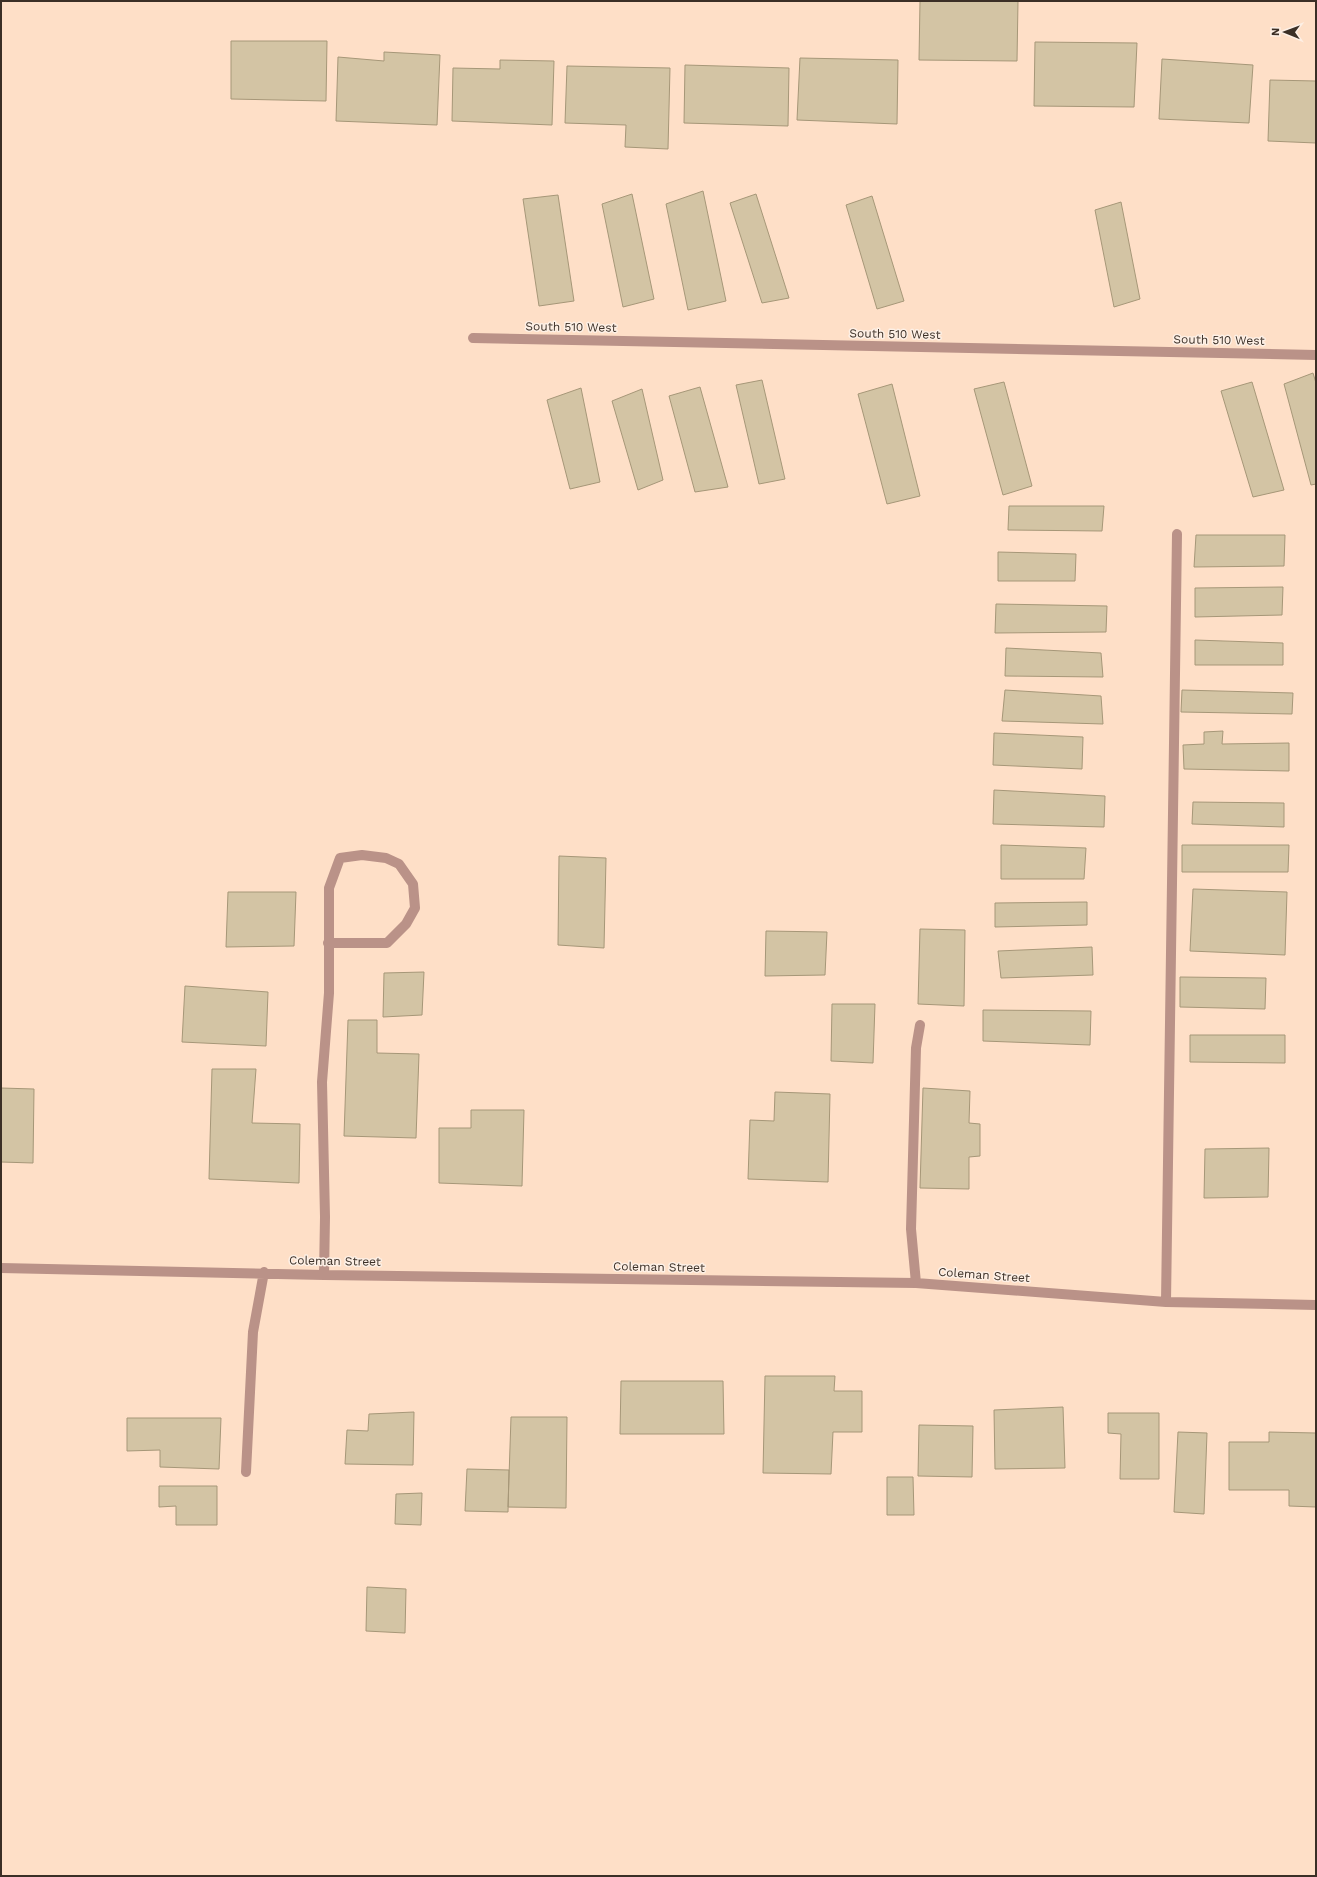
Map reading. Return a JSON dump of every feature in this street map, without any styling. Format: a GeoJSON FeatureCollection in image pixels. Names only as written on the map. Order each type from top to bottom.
{"type":"FeatureCollection","features":[{"type":"Feature","properties":{"kind":"street","name":"South 510 West"},"geometry":{"type":"LineString","coordinates":[[473,338],[1316,355]]}},
{"type":"Feature","properties":{"kind":"street"},"geometry":{"type":"LineString","coordinates":[[1166,1302],[1177,534]]}},
{"type":"Feature","properties":{"kind":"street"},"geometry":{"type":"LineString","coordinates":[[324,1275],[325,1210],[322,1082],[328,993],[328,943],[329,888],[340,858],[362,855],[386,858],[399,864],[413,884],[415,908],[406,924],[388,943],[328,943]]}},
{"type":"Feature","properties":{"kind":"street"},"geometry":{"type":"LineString","coordinates":[[916,1283],[911,1230],[916,1048],[920,1025]]}},
{"type":"Feature","properties":{"kind":"street","name":"Coleman Street"},"geometry":{"type":"LineString","coordinates":[[1,1268],[264,1272],[324,1275],[916,1283],[1166,1302],[1316,1305]]}},
{"type":"Feature","properties":{"kind":"street"},"geometry":{"type":"LineString","coordinates":[[246,1472],[253,1332],[264,1272]]}},
{"type":"Feature","properties":{"kind":"building"},"geometry":{"type":"Polygon","coordinates":[[[920,1],[1018,1],[1017,61],[919,60],[920,1]]]}},
{"type":"Feature","properties":{"kind":"building"},"geometry":{"type":"Polygon","coordinates":[[[231,41],[327,41],[326,101],[231,99],[231,41]]]}},
{"type":"Feature","properties":{"kind":"building"},"geometry":{"type":"Polygon","coordinates":[[[1035,42],[1137,43],[1134,107],[1034,106],[1035,42]]]}},
{"type":"Feature","properties":{"kind":"building"},"geometry":{"type":"Polygon","coordinates":[[[384,52],[440,55],[437,125],[336,121],[338,57],[384,61],[384,52]]]}},
{"type":"Feature","properties":{"kind":"building"},"geometry":{"type":"Polygon","coordinates":[[[800,58],[898,60],[897,124],[797,120],[800,58]]]}},
{"type":"Feature","properties":{"kind":"building"},"geometry":{"type":"Polygon","coordinates":[[[1162,59],[1253,65],[1249,123],[1159,119],[1162,59]]]}},
{"type":"Feature","properties":{"kind":"building"},"geometry":{"type":"Polygon","coordinates":[[[500,60],[554,61],[552,125],[452,121],[453,68],[500,69],[500,60]]]}},
{"type":"Feature","properties":{"kind":"building"},"geometry":{"type":"Polygon","coordinates":[[[685,65],[789,68],[788,126],[684,123],[685,65]]]}},
{"type":"Feature","properties":{"kind":"building"},"geometry":{"type":"Polygon","coordinates":[[[567,66],[670,68],[668,149],[625,147],[626,125],[565,123],[567,66]]]}},
{"type":"Feature","properties":{"kind":"building"},"geometry":{"type":"Polygon","coordinates":[[[1270,80],[1316,81],[1316,143],[1268,141],[1270,80]]]}},
{"type":"Feature","properties":{"kind":"building"},"geometry":{"type":"Polygon","coordinates":[[[703,191],[726,301],[688,310],[666,204],[703,191]]]}},
{"type":"Feature","properties":{"kind":"building"},"geometry":{"type":"Polygon","coordinates":[[[632,194],[654,299],[623,307],[602,204],[632,194]]]}},
{"type":"Feature","properties":{"kind":"building"},"geometry":{"type":"Polygon","coordinates":[[[756,194],[789,298],[762,303],[730,203],[756,194]]]}},
{"type":"Feature","properties":{"kind":"building"},"geometry":{"type":"Polygon","coordinates":[[[558,195],[574,301],[539,306],[523,199],[558,195]]]}},
{"type":"Feature","properties":{"kind":"building"},"geometry":{"type":"Polygon","coordinates":[[[872,196],[904,301],[877,309],[846,205],[872,196]]]}},
{"type":"Feature","properties":{"kind":"building"},"geometry":{"type":"Polygon","coordinates":[[[1121,202],[1140,299],[1114,307],[1095,210],[1121,202]]]}},
{"type":"Feature","properties":{"kind":"building"},"geometry":{"type":"Polygon","coordinates":[[[1313,373],[1316,383],[1316,484],[1311,485],[1284,384],[1313,373]]]}},
{"type":"Feature","properties":{"kind":"building"},"geometry":{"type":"Polygon","coordinates":[[[762,380],[785,479],[759,484],[736,385],[762,380]]]}},
{"type":"Feature","properties":{"kind":"building"},"geometry":{"type":"Polygon","coordinates":[[[1004,382],[1032,486],[1003,495],[974,389],[1004,382]]]}},
{"type":"Feature","properties":{"kind":"building"},"geometry":{"type":"Polygon","coordinates":[[[1252,382],[1284,490],[1253,497],[1221,391],[1252,382]]]}},
{"type":"Feature","properties":{"kind":"building"},"geometry":{"type":"Polygon","coordinates":[[[892,384],[920,496],[887,504],[858,394],[892,384]]]}},
{"type":"Feature","properties":{"kind":"building"},"geometry":{"type":"Polygon","coordinates":[[[700,387],[728,487],[695,492],[669,396],[700,387]]]}},
{"type":"Feature","properties":{"kind":"building"},"geometry":{"type":"Polygon","coordinates":[[[581,388],[600,482],[570,489],[547,400],[581,388]]]}},
{"type":"Feature","properties":{"kind":"building"},"geometry":{"type":"Polygon","coordinates":[[[642,389],[663,480],[638,490],[612,401],[642,389]]]}},
{"type":"Feature","properties":{"kind":"building"},"geometry":{"type":"Polygon","coordinates":[[[1009,506],[1104,506],[1102,531],[1008,530],[1009,506]]]}},
{"type":"Feature","properties":{"kind":"building"},"geometry":{"type":"Polygon","coordinates":[[[1196,535],[1285,535],[1284,566],[1194,567],[1196,535]]]}},
{"type":"Feature","properties":{"kind":"building"},"geometry":{"type":"Polygon","coordinates":[[[998,552],[1076,554],[1075,581],[998,581],[998,552]]]}},
{"type":"Feature","properties":{"kind":"building"},"geometry":{"type":"Polygon","coordinates":[[[1283,587],[1282,615],[1195,617],[1195,588],[1283,587]]]}},
{"type":"Feature","properties":{"kind":"building"},"geometry":{"type":"Polygon","coordinates":[[[996,604],[1107,606],[1106,632],[995,633],[996,604]]]}},
{"type":"Feature","properties":{"kind":"building"},"geometry":{"type":"Polygon","coordinates":[[[1195,640],[1283,643],[1283,665],[1195,665],[1195,640]]]}},
{"type":"Feature","properties":{"kind":"building"},"geometry":{"type":"Polygon","coordinates":[[[1006,648],[1101,653],[1103,677],[1005,676],[1006,648]]]}},
{"type":"Feature","properties":{"kind":"building"},"geometry":{"type":"Polygon","coordinates":[[[1005,690],[1101,696],[1103,724],[1002,721],[1005,690]]]}},
{"type":"Feature","properties":{"kind":"building"},"geometry":{"type":"Polygon","coordinates":[[[1182,690],[1293,693],[1292,714],[1181,712],[1182,690]]]}},
{"type":"Feature","properties":{"kind":"building"},"geometry":{"type":"Polygon","coordinates":[[[1223,731],[1222,744],[1289,743],[1289,771],[1184,769],[1183,745],[1204,744],[1204,732],[1223,731]]]}},
{"type":"Feature","properties":{"kind":"building"},"geometry":{"type":"Polygon","coordinates":[[[994,733],[1083,737],[1082,769],[993,765],[994,733]]]}},
{"type":"Feature","properties":{"kind":"building"},"geometry":{"type":"Polygon","coordinates":[[[994,790],[1105,796],[1104,827],[993,824],[994,790]]]}},
{"type":"Feature","properties":{"kind":"building"},"geometry":{"type":"Polygon","coordinates":[[[1193,802],[1284,803],[1284,827],[1192,824],[1193,802]]]}},
{"type":"Feature","properties":{"kind":"building"},"geometry":{"type":"Polygon","coordinates":[[[1001,845],[1086,848],[1084,879],[1001,879],[1001,845]]]}},
{"type":"Feature","properties":{"kind":"building"},"geometry":{"type":"Polygon","coordinates":[[[1182,845],[1289,845],[1288,872],[1182,872],[1182,845]]]}},
{"type":"Feature","properties":{"kind":"building"},"geometry":{"type":"Polygon","coordinates":[[[559,856],[606,858],[604,948],[558,945],[559,856]]]}},
{"type":"Feature","properties":{"kind":"building"},"geometry":{"type":"Polygon","coordinates":[[[1193,889],[1287,892],[1285,955],[1190,951],[1193,889]]]}},
{"type":"Feature","properties":{"kind":"building"},"geometry":{"type":"Polygon","coordinates":[[[228,892],[296,892],[294,946],[226,947],[228,892]]]}},
{"type":"Feature","properties":{"kind":"building"},"geometry":{"type":"Polygon","coordinates":[[[1087,902],[1087,925],[995,927],[995,903],[1087,902]]]}},
{"type":"Feature","properties":{"kind":"building"},"geometry":{"type":"Polygon","coordinates":[[[920,929],[965,930],[964,1006],[918,1004],[920,929]]]}},
{"type":"Feature","properties":{"kind":"building"},"geometry":{"type":"Polygon","coordinates":[[[766,931],[827,932],[825,975],[765,976],[766,931]]]}},
{"type":"Feature","properties":{"kind":"building"},"geometry":{"type":"Polygon","coordinates":[[[1092,947],[1093,975],[1001,978],[998,951],[1092,947]]]}},
{"type":"Feature","properties":{"kind":"building"},"geometry":{"type":"Polygon","coordinates":[[[424,972],[422,1015],[383,1017],[384,973],[424,972]]]}},
{"type":"Feature","properties":{"kind":"building"},"geometry":{"type":"Polygon","coordinates":[[[1180,977],[1266,978],[1265,1009],[1180,1007],[1180,977]]]}},
{"type":"Feature","properties":{"kind":"building"},"geometry":{"type":"Polygon","coordinates":[[[185,986],[268,992],[266,1046],[182,1042],[185,986]]]}},
{"type":"Feature","properties":{"kind":"building"},"geometry":{"type":"Polygon","coordinates":[[[832,1004],[875,1004],[873,1063],[831,1061],[832,1004]]]}},
{"type":"Feature","properties":{"kind":"building"},"geometry":{"type":"Polygon","coordinates":[[[983,1010],[1091,1011],[1090,1045],[983,1041],[983,1010]]]}},
{"type":"Feature","properties":{"kind":"building"},"geometry":{"type":"Polygon","coordinates":[[[348,1020],[377,1020],[377,1053],[419,1054],[416,1138],[344,1136],[348,1020]]]}},
{"type":"Feature","properties":{"kind":"building"},"geometry":{"type":"Polygon","coordinates":[[[1190,1035],[1285,1035],[1285,1063],[1190,1062],[1190,1035]]]}},
{"type":"Feature","properties":{"kind":"building"},"geometry":{"type":"Polygon","coordinates":[[[212,1069],[256,1069],[252,1123],[300,1124],[299,1183],[209,1179],[212,1069]]]}},
{"type":"Feature","properties":{"kind":"building"},"geometry":{"type":"Polygon","coordinates":[[[1,1088],[34,1089],[33,1163],[1,1162],[1,1088]]]}},
{"type":"Feature","properties":{"kind":"building"},"geometry":{"type":"Polygon","coordinates":[[[923,1088],[970,1091],[969,1123],[980,1124],[980,1156],[969,1157],[969,1189],[920,1188],[923,1088]]]}},
{"type":"Feature","properties":{"kind":"building"},"geometry":{"type":"Polygon","coordinates":[[[775,1092],[830,1094],[828,1182],[748,1179],[750,1120],[774,1121],[775,1092]]]}},
{"type":"Feature","properties":{"kind":"building"},"geometry":{"type":"Polygon","coordinates":[[[471,1110],[524,1110],[522,1186],[439,1183],[439,1128],[471,1128],[471,1110]]]}},
{"type":"Feature","properties":{"kind":"building"},"geometry":{"type":"Polygon","coordinates":[[[1269,1148],[1268,1197],[1204,1198],[1205,1149],[1269,1148]]]}},
{"type":"Feature","properties":{"kind":"building"},"geometry":{"type":"Polygon","coordinates":[[[765,1376],[835,1376],[834,1391],[862,1391],[862,1432],[833,1432],[831,1474],[763,1473],[765,1376]]]}},
{"type":"Feature","properties":{"kind":"building"},"geometry":{"type":"Polygon","coordinates":[[[621,1381],[723,1381],[724,1434],[620,1434],[621,1381]]]}},
{"type":"Feature","properties":{"kind":"building"},"geometry":{"type":"Polygon","coordinates":[[[1063,1407],[1065,1468],[995,1469],[994,1410],[1063,1407]]]}},
{"type":"Feature","properties":{"kind":"building"},"geometry":{"type":"Polygon","coordinates":[[[414,1412],[413,1465],[345,1464],[347,1430],[368,1431],[369,1414],[414,1412]]]}},
{"type":"Feature","properties":{"kind":"building"},"geometry":{"type":"Polygon","coordinates":[[[1108,1413],[1159,1413],[1159,1479],[1120,1479],[1121,1434],[1108,1433],[1108,1413]]]}},
{"type":"Feature","properties":{"kind":"building"},"geometry":{"type":"Polygon","coordinates":[[[511,1417],[567,1417],[566,1508],[508,1507],[511,1417]]]}},
{"type":"Feature","properties":{"kind":"building"},"geometry":{"type":"Polygon","coordinates":[[[127,1418],[221,1418],[219,1469],[160,1467],[160,1450],[127,1451],[127,1418]]]}},
{"type":"Feature","properties":{"kind":"building"},"geometry":{"type":"Polygon","coordinates":[[[919,1425],[973,1426],[972,1477],[918,1476],[919,1425]]]}},
{"type":"Feature","properties":{"kind":"building"},"geometry":{"type":"Polygon","coordinates":[[[1178,1432],[1207,1433],[1204,1514],[1174,1512],[1178,1432]]]}},
{"type":"Feature","properties":{"kind":"building"},"geometry":{"type":"Polygon","coordinates":[[[1269,1432],[1316,1433],[1316,1507],[1289,1506],[1289,1490],[1229,1490],[1229,1442],[1269,1442],[1269,1432]]]}},
{"type":"Feature","properties":{"kind":"building"},"geometry":{"type":"Polygon","coordinates":[[[467,1469],[509,1470],[508,1512],[465,1511],[467,1469]]]}},
{"type":"Feature","properties":{"kind":"building"},"geometry":{"type":"Polygon","coordinates":[[[887,1477],[913,1477],[914,1515],[887,1515],[887,1477]]]}},
{"type":"Feature","properties":{"kind":"building"},"geometry":{"type":"Polygon","coordinates":[[[159,1486],[217,1486],[217,1525],[176,1525],[176,1506],[159,1507],[159,1486]]]}},
{"type":"Feature","properties":{"kind":"building"},"geometry":{"type":"Polygon","coordinates":[[[422,1493],[421,1525],[395,1524],[396,1494],[422,1493]]]}},
{"type":"Feature","properties":{"kind":"building"},"geometry":{"type":"Polygon","coordinates":[[[367,1587],[406,1589],[405,1633],[366,1631],[367,1587]]]}}]}
